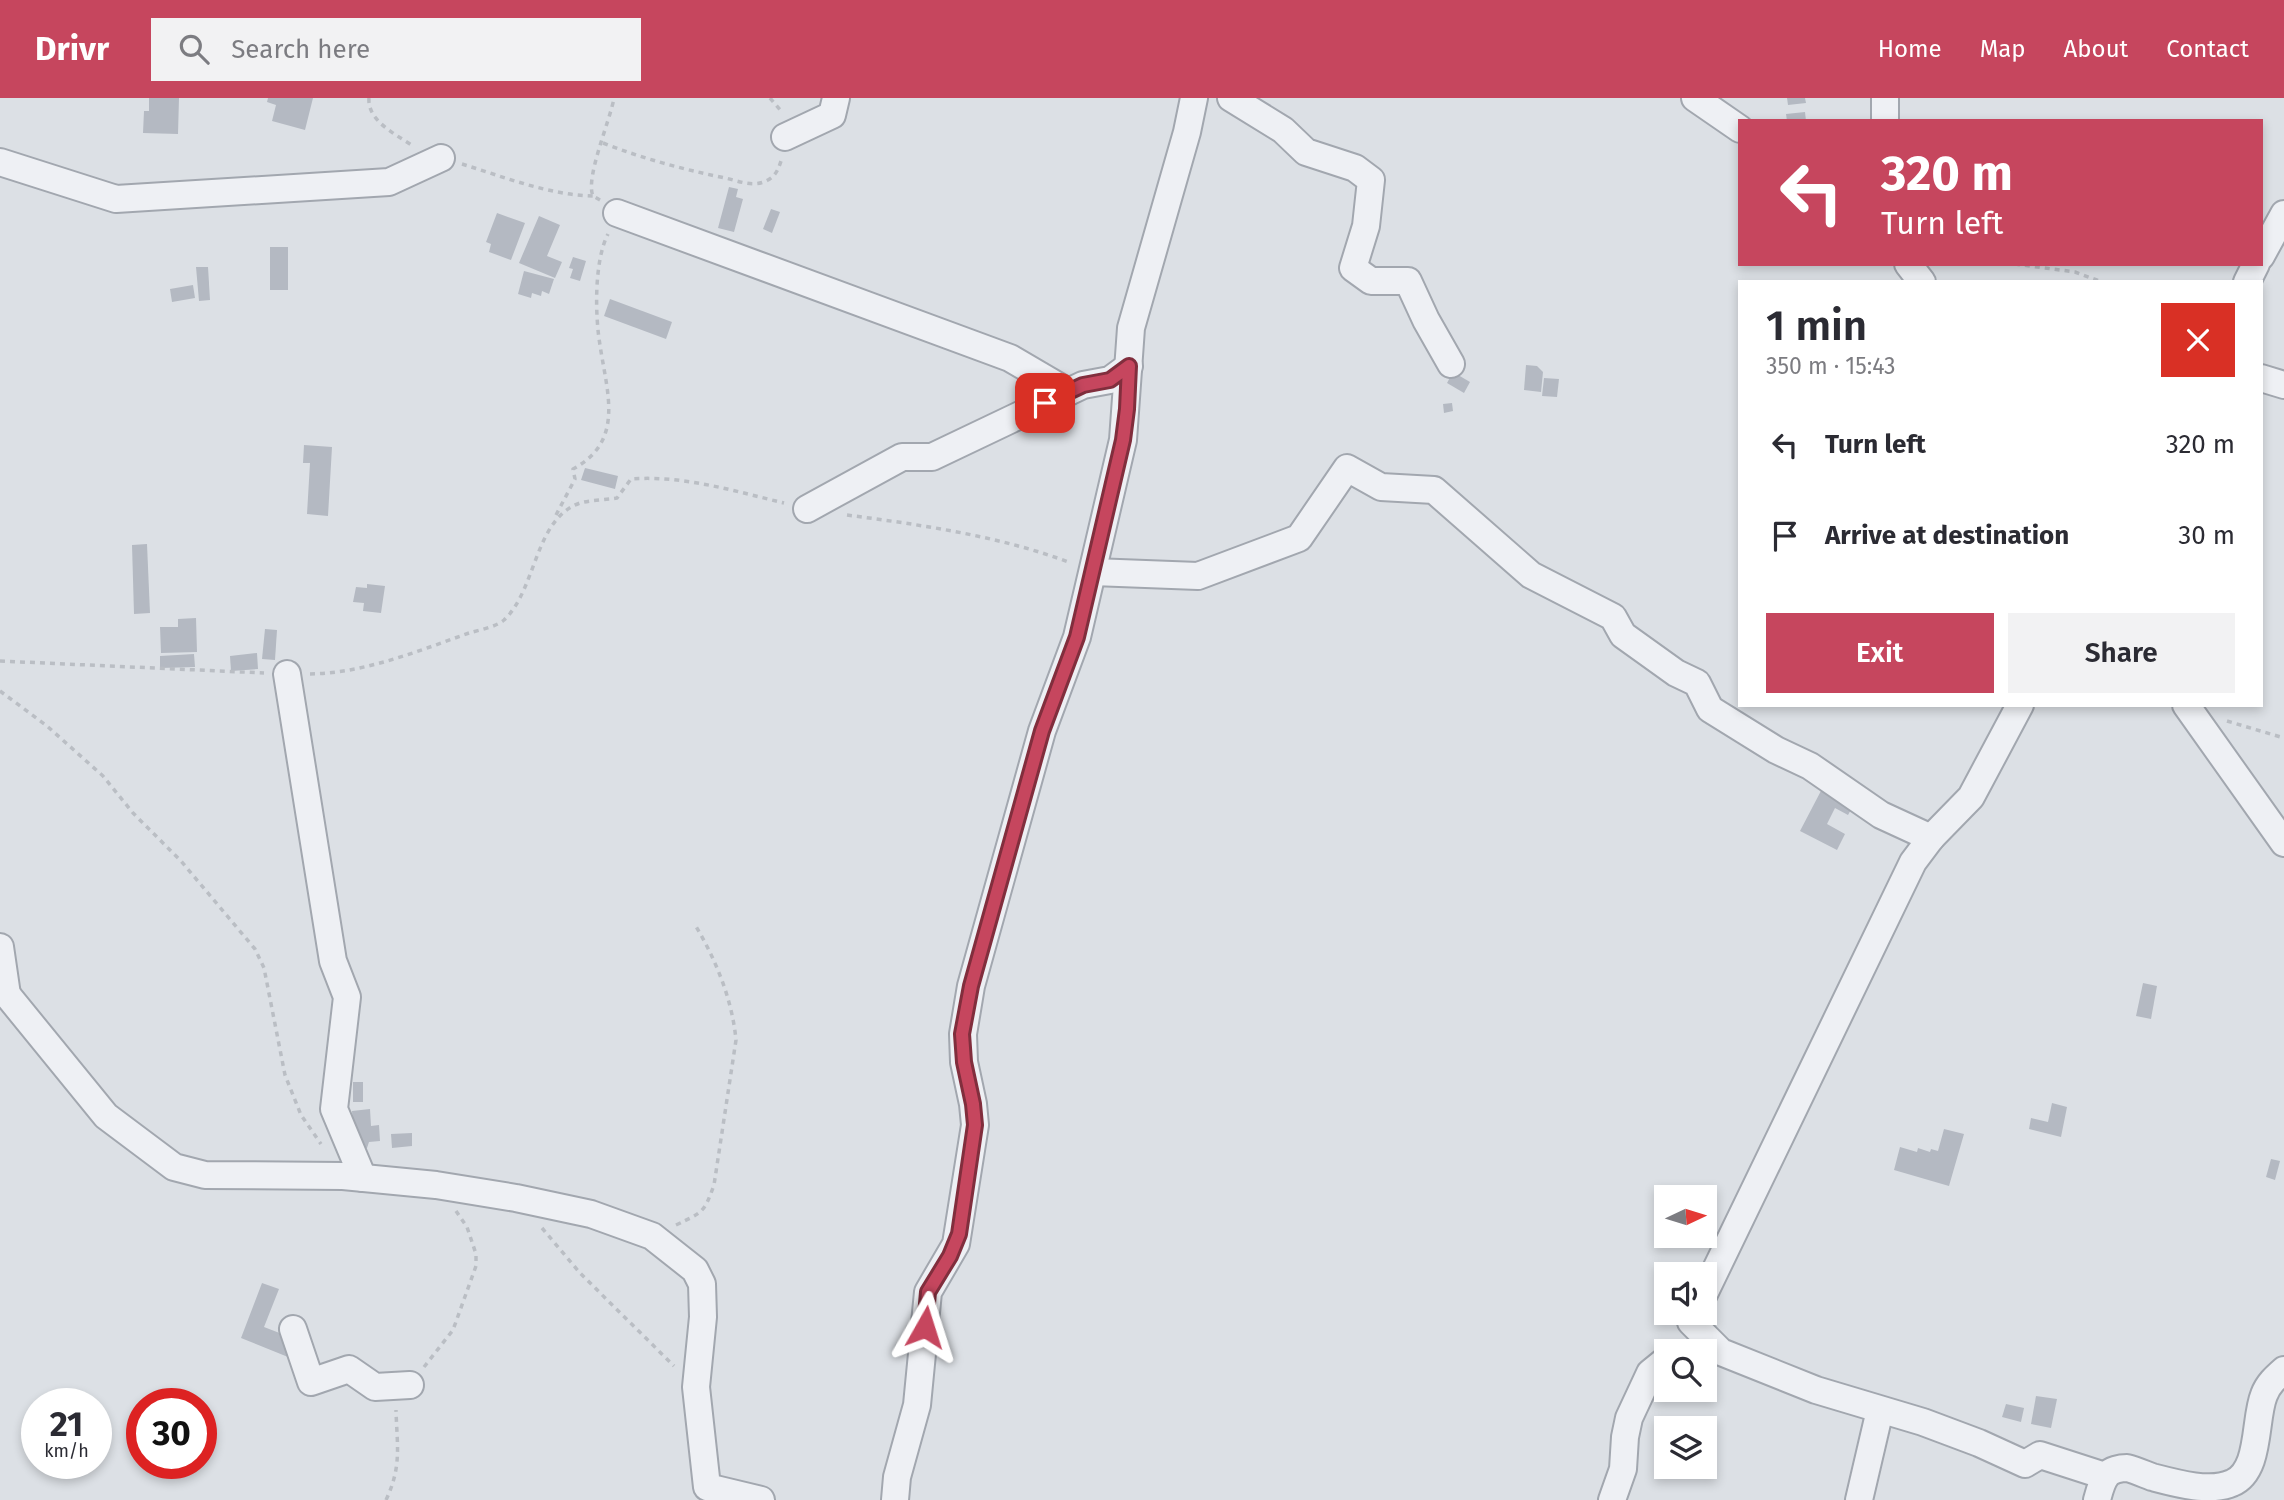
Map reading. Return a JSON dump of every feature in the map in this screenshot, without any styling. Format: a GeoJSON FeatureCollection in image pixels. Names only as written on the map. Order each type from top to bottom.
{"type":"FeatureCollection","features":[{"type":"Feature","properties":{"kind":"street"},"geometry":{"type":"LineString","coordinates":[[785,137],[832,116],[836,98]]}},
{"type":"Feature","properties":{"kind":"street"},"geometry":{"type":"LineString","coordinates":[[895,1500],[897,1477],[918,1405],[928,1292],[956,1244],[975,1125],[962,1034],[971,986],[1042,731],[1077,637],[1123,440],[1131,328],[1187,132],[1194,98]]}},
{"type":"Feature","properties":{"kind":"street"},"geometry":{"type":"LineString","coordinates":[[1231,98],[1283,130],[1306,152],[1355,169],[1371,180],[1366,226],[1353,268],[1371,281],[1408,281],[1451,364]]}},
{"type":"Feature","properties":{"kind":"street"},"geometry":{"type":"LineString","coordinates":[[1695,98],[1738,128]]}},
{"type":"Feature","properties":{"kind":"street"},"geometry":{"type":"LineString","coordinates":[[1885,98],[1885,119]]}},
{"type":"Feature","properties":{"kind":"street"},"geometry":{"type":"LineString","coordinates":[[0,162],[116,199],[389,181],[441,158]]}},
{"type":"Feature","properties":{"kind":"street"},"geometry":{"type":"LineString","coordinates":[[617,213],[1010,358],[1068,392]]}},
{"type":"Feature","properties":{"kind":"street"},"geometry":{"type":"LineString","coordinates":[[2267,253],[2284,214]]}},
{"type":"Feature","properties":{"kind":"street"},"geometry":{"type":"LineString","coordinates":[[1910,266],[1920,280]]}},
{"type":"Feature","properties":{"kind":"street"},"geometry":{"type":"LineString","coordinates":[[807,509],[902,457],[932,457],[1083,385],[1110,380],[1129,366]]}},
{"type":"Feature","properties":{"kind":"street"},"geometry":{"type":"LineString","coordinates":[[2263,379],[2284,386]]}},
{"type":"Feature","properties":{"kind":"street"},"geometry":{"type":"LineString","coordinates":[[1093,572],[1198,576],[1299,538],[1347,468],[1381,487],[1434,490],[1531,575],[1613,617],[1623,635],[1676,673],[1697,684],[1710,709],[1745,732],[1810,766],[1881,815],[1931,838]]}},
{"type":"Feature","properties":{"kind":"street"},"geometry":{"type":"LineString","coordinates":[[288,674],[333,961],[347,997],[334,1109],[363,1178]]}},
{"type":"Feature","properties":{"kind":"street"},"geometry":{"type":"LineString","coordinates":[[1717,1267],[1913,862],[1931,838],[1971,797],[2019,707]]}},
{"type":"Feature","properties":{"kind":"street"},"geometry":{"type":"LineString","coordinates":[[2192,713],[2284,843]]}},
{"type":"Feature","properties":{"kind":"street"},"geometry":{"type":"LineString","coordinates":[[0,947],[4,991],[106,1116],[174,1167],[205,1175],[363,1178],[436,1185],[591,1214],[652,1236],[695,1270],[702,1284],[696,1387],[706,1493],[761,1500]]}},
{"type":"Feature","properties":{"kind":"street"},"geometry":{"type":"LineString","coordinates":[[1699,1325],[1721,1352],[1816,1391],[1923,1422],[2025,1464],[2040,1455],[2101,1488],[2117,1469],[2128,1468],[2176,1482],[2211,1487],[2224,1486],[2240,1479],[2248,1468],[2255,1449],[2263,1396],[2271,1382],[2284,1370]]}},
{"type":"Feature","properties":{"kind":"street"},"geometry":{"type":"LineString","coordinates":[[293,1329],[311,1382],[349,1369],[375,1387],[410,1385]]}},
{"type":"Feature","properties":{"kind":"street"},"geometry":{"type":"LineString","coordinates":[[1612,1500],[1623,1469],[1629,1418],[1654,1370]]}},
{"type":"Feature","properties":{"kind":"street"},"geometry":{"type":"LineString","coordinates":[[1859,1500],[1880,1410]]}},
{"type":"Feature","properties":{"kind":"path"},"geometry":{"type":"LineString","coordinates":[[0,662],[154,670],[314,674],[361,668],[502,622],[522,596],[560,504],[575,479],[573,469],[597,451],[606,435],[610,418],[599,343],[598,282],[603,243],[617,213],[615,208],[593,196],[577,196],[538,187],[419,150],[388,130],[371,111],[369,98]]}},
{"type":"Feature","properties":{"kind":"path"},"geometry":{"type":"LineString","coordinates":[[593,196],[591,185],[594,167],[614,98]]}},
{"type":"Feature","properties":{"kind":"path"},"geometry":{"type":"LineString","coordinates":[[603,142],[651,162],[676,169],[752,184],[767,181],[777,172],[785,137],[785,120],[770,98]]}},
{"type":"Feature","properties":{"kind":"path"},"geometry":{"type":"LineString","coordinates":[[2030,266],[2075,272],[2097,280]]}},
{"type":"Feature","properties":{"kind":"path"},"geometry":{"type":"LineString","coordinates":[[551,528],[558,515],[580,503],[617,498],[631,479],[661,477],[713,486],[807,509],[971,536],[1042,552],[1093,572]]}},
{"type":"Feature","properties":{"kind":"path"},"geometry":{"type":"LineString","coordinates":[[0,691],[47,726],[103,776],[133,813],[181,861],[255,949],[264,968],[285,1075],[302,1115],[322,1145]]}},
{"type":"Feature","properties":{"kind":"path"},"geometry":{"type":"LineString","coordinates":[[2192,713],[2284,738]]}},
{"type":"Feature","properties":{"kind":"path"},"geometry":{"type":"LineString","coordinates":[[652,1236],[700,1213],[706,1207],[714,1185],[736,1040],[734,1021],[714,956],[694,923]]}},
{"type":"Feature","properties":{"kind":"path"},"geometry":{"type":"LineString","coordinates":[[386,1500],[395,1480],[398,1463],[395,1407],[398,1399],[453,1330],[476,1266],[476,1254],[467,1227],[436,1185]]}},
{"type":"Feature","properties":{"kind":"path"},"geometry":{"type":"LineString","coordinates":[[516,1198],[580,1273],[696,1387]]}},
{"type":"Feature","properties":{"kind":"building"},"geometry":{"type":"Polygon","coordinates":[[[149,98],[179,98],[178,134],[143,133],[144,111],[149,111],[149,98]]]}},
{"type":"Feature","properties":{"kind":"building"},"geometry":{"type":"Polygon","coordinates":[[[268,98],[313,98],[305,130],[272,121],[276,105],[267,102],[268,98]]]}},
{"type":"Feature","properties":{"kind":"building"},"geometry":{"type":"Polygon","coordinates":[[[1787,98],[1805,98],[1806,103],[1788,105],[1787,98]]]}},
{"type":"Feature","properties":{"kind":"building"},"geometry":{"type":"Polygon","coordinates":[[[1805,112],[1806,119],[1787,119],[1786,114],[1805,112]]]}},
{"type":"Feature","properties":{"kind":"building"},"geometry":{"type":"Polygon","coordinates":[[[729,187],[738,189],[736,197],[743,199],[734,232],[718,228],[729,187]]]}},
{"type":"Feature","properties":{"kind":"building"},"geometry":{"type":"Polygon","coordinates":[[[771,209],[780,212],[772,233],[763,229],[771,209]]]}},
{"type":"Feature","properties":{"kind":"building"},"geometry":{"type":"Polygon","coordinates":[[[497,213],[525,223],[511,260],[489,252],[491,244],[486,242],[497,213]]]}},
{"type":"Feature","properties":{"kind":"building"},"geometry":{"type":"Polygon","coordinates":[[[539,216],[560,225],[547,256],[562,262],[555,278],[519,263],[539,216]]]}},
{"type":"Feature","properties":{"kind":"building"},"geometry":{"type":"Polygon","coordinates":[[[270,247],[288,247],[288,290],[270,290],[270,247]]]}},
{"type":"Feature","properties":{"kind":"building"},"geometry":{"type":"Polygon","coordinates":[[[573,257],[586,261],[580,281],[570,278],[573,269],[569,268],[573,257]]]}},
{"type":"Feature","properties":{"kind":"building"},"geometry":{"type":"Polygon","coordinates":[[[196,267],[208,267],[210,300],[199,301],[196,267]]]}},
{"type":"Feature","properties":{"kind":"building"},"geometry":{"type":"Polygon","coordinates":[[[524,271],[554,279],[549,294],[542,291],[541,296],[532,293],[531,298],[518,294],[524,271]]]}},
{"type":"Feature","properties":{"kind":"building"},"geometry":{"type":"Polygon","coordinates":[[[193,285],[195,298],[172,302],[170,289],[193,285]]]}},
{"type":"Feature","properties":{"kind":"building"},"geometry":{"type":"Polygon","coordinates":[[[610,299],[672,322],[666,339],[604,316],[610,299]]]}},
{"type":"Feature","properties":{"kind":"building"},"geometry":{"type":"Polygon","coordinates":[[[1526,365],[1537,366],[1543,372],[1541,392],[1524,390],[1526,365]]]}},
{"type":"Feature","properties":{"kind":"building"},"geometry":{"type":"Polygon","coordinates":[[[1453,372],[1470,382],[1464,393],[1447,383],[1453,372]]]}},
{"type":"Feature","properties":{"kind":"building"},"geometry":{"type":"Polygon","coordinates":[[[1544,378],[1559,379],[1557,397],[1542,396],[1544,378]]]}},
{"type":"Feature","properties":{"kind":"building"},"geometry":{"type":"Polygon","coordinates":[[[1452,403],[1453,411],[1444,413],[1443,404],[1452,403]]]}},
{"type":"Feature","properties":{"kind":"building"},"geometry":{"type":"Polygon","coordinates":[[[304,445],[332,447],[328,516],[307,514],[310,463],[303,463],[304,445]]]}},
{"type":"Feature","properties":{"kind":"building"},"geometry":{"type":"Polygon","coordinates":[[[585,468],[618,476],[615,489],[581,480],[585,468]]]}},
{"type":"Feature","properties":{"kind":"building"},"geometry":{"type":"Polygon","coordinates":[[[147,544],[150,613],[134,614],[132,545],[147,544]]]}},
{"type":"Feature","properties":{"kind":"building"},"geometry":{"type":"Polygon","coordinates":[[[367,584],[385,586],[381,613],[363,611],[364,603],[353,602],[356,587],[367,588],[367,584]]]}},
{"type":"Feature","properties":{"kind":"building"},"geometry":{"type":"Polygon","coordinates":[[[196,618],[197,652],[161,653],[160,627],[178,627],[178,619],[196,618]]]}},
{"type":"Feature","properties":{"kind":"building"},"geometry":{"type":"Polygon","coordinates":[[[265,629],[277,630],[275,660],[262,659],[265,629]]]}},
{"type":"Feature","properties":{"kind":"building"},"geometry":{"type":"Polygon","coordinates":[[[257,653],[258,669],[231,671],[230,656],[257,653]]]}},
{"type":"Feature","properties":{"kind":"building"},"geometry":{"type":"Polygon","coordinates":[[[194,654],[195,667],[160,668],[160,656],[194,654]]]}},
{"type":"Feature","properties":{"kind":"building"},"geometry":{"type":"Polygon","coordinates":[[[1823,787],[1854,804],[1848,815],[1835,808],[1827,824],[1845,834],[1837,850],[1800,831],[1823,787]]]}},
{"type":"Feature","properties":{"kind":"building"},"geometry":{"type":"Polygon","coordinates":[[[2143,983],[2157,986],[2151,1019],[2136,1016],[2143,983]]]}},
{"type":"Feature","properties":{"kind":"building"},"geometry":{"type":"Polygon","coordinates":[[[353,1082],[363,1082],[363,1102],[353,1102],[353,1082]]]}},
{"type":"Feature","properties":{"kind":"building"},"geometry":{"type":"Polygon","coordinates":[[[2052,1103],[2067,1107],[2061,1137],[2029,1129],[2031,1118],[2048,1122],[2052,1103]]]}},
{"type":"Feature","properties":{"kind":"building"},"geometry":{"type":"Polygon","coordinates":[[[370,1109],[371,1126],[379,1125],[380,1141],[369,1142],[367,1148],[355,1149],[352,1111],[370,1109]]]}},
{"type":"Feature","properties":{"kind":"building"},"geometry":{"type":"Polygon","coordinates":[[[1944,1129],[1964,1134],[1949,1186],[1894,1170],[1900,1147],[1917,1152],[1918,1148],[1930,1152],[1931,1149],[1938,1151],[1944,1129]]]}},
{"type":"Feature","properties":{"kind":"building"},"geometry":{"type":"Polygon","coordinates":[[[412,1133],[412,1146],[392,1148],[391,1134],[412,1133]]]}},
{"type":"Feature","properties":{"kind":"building"},"geometry":{"type":"Polygon","coordinates":[[[2271,1159],[2280,1161],[2275,1180],[2266,1177],[2271,1159]]]}},
{"type":"Feature","properties":{"kind":"building"},"geometry":{"type":"Polygon","coordinates":[[[262,1283],[279,1289],[264,1327],[295,1339],[288,1357],[241,1338],[262,1283]]]}},
{"type":"Feature","properties":{"kind":"building"},"geometry":{"type":"Polygon","coordinates":[[[2036,1396],[2057,1399],[2051,1428],[2031,1424],[2036,1396]]]}},
{"type":"Feature","properties":{"kind":"building"},"geometry":{"type":"Polygon","coordinates":[[[2006,1404],[2024,1408],[2021,1422],[2002,1417],[2006,1404]]]}},
{"type":"Feature","properties":{"kind":"route"},"geometry":{"type":"LineString","coordinates":[[925,1327],[928,1292],[950,1256],[959,1234],[975,1125],[962,1034],[971,986],[1042,731],[1077,637],[1123,440],[1129,366],[1110,380],[1083,385],[1045,403]]}}]}
